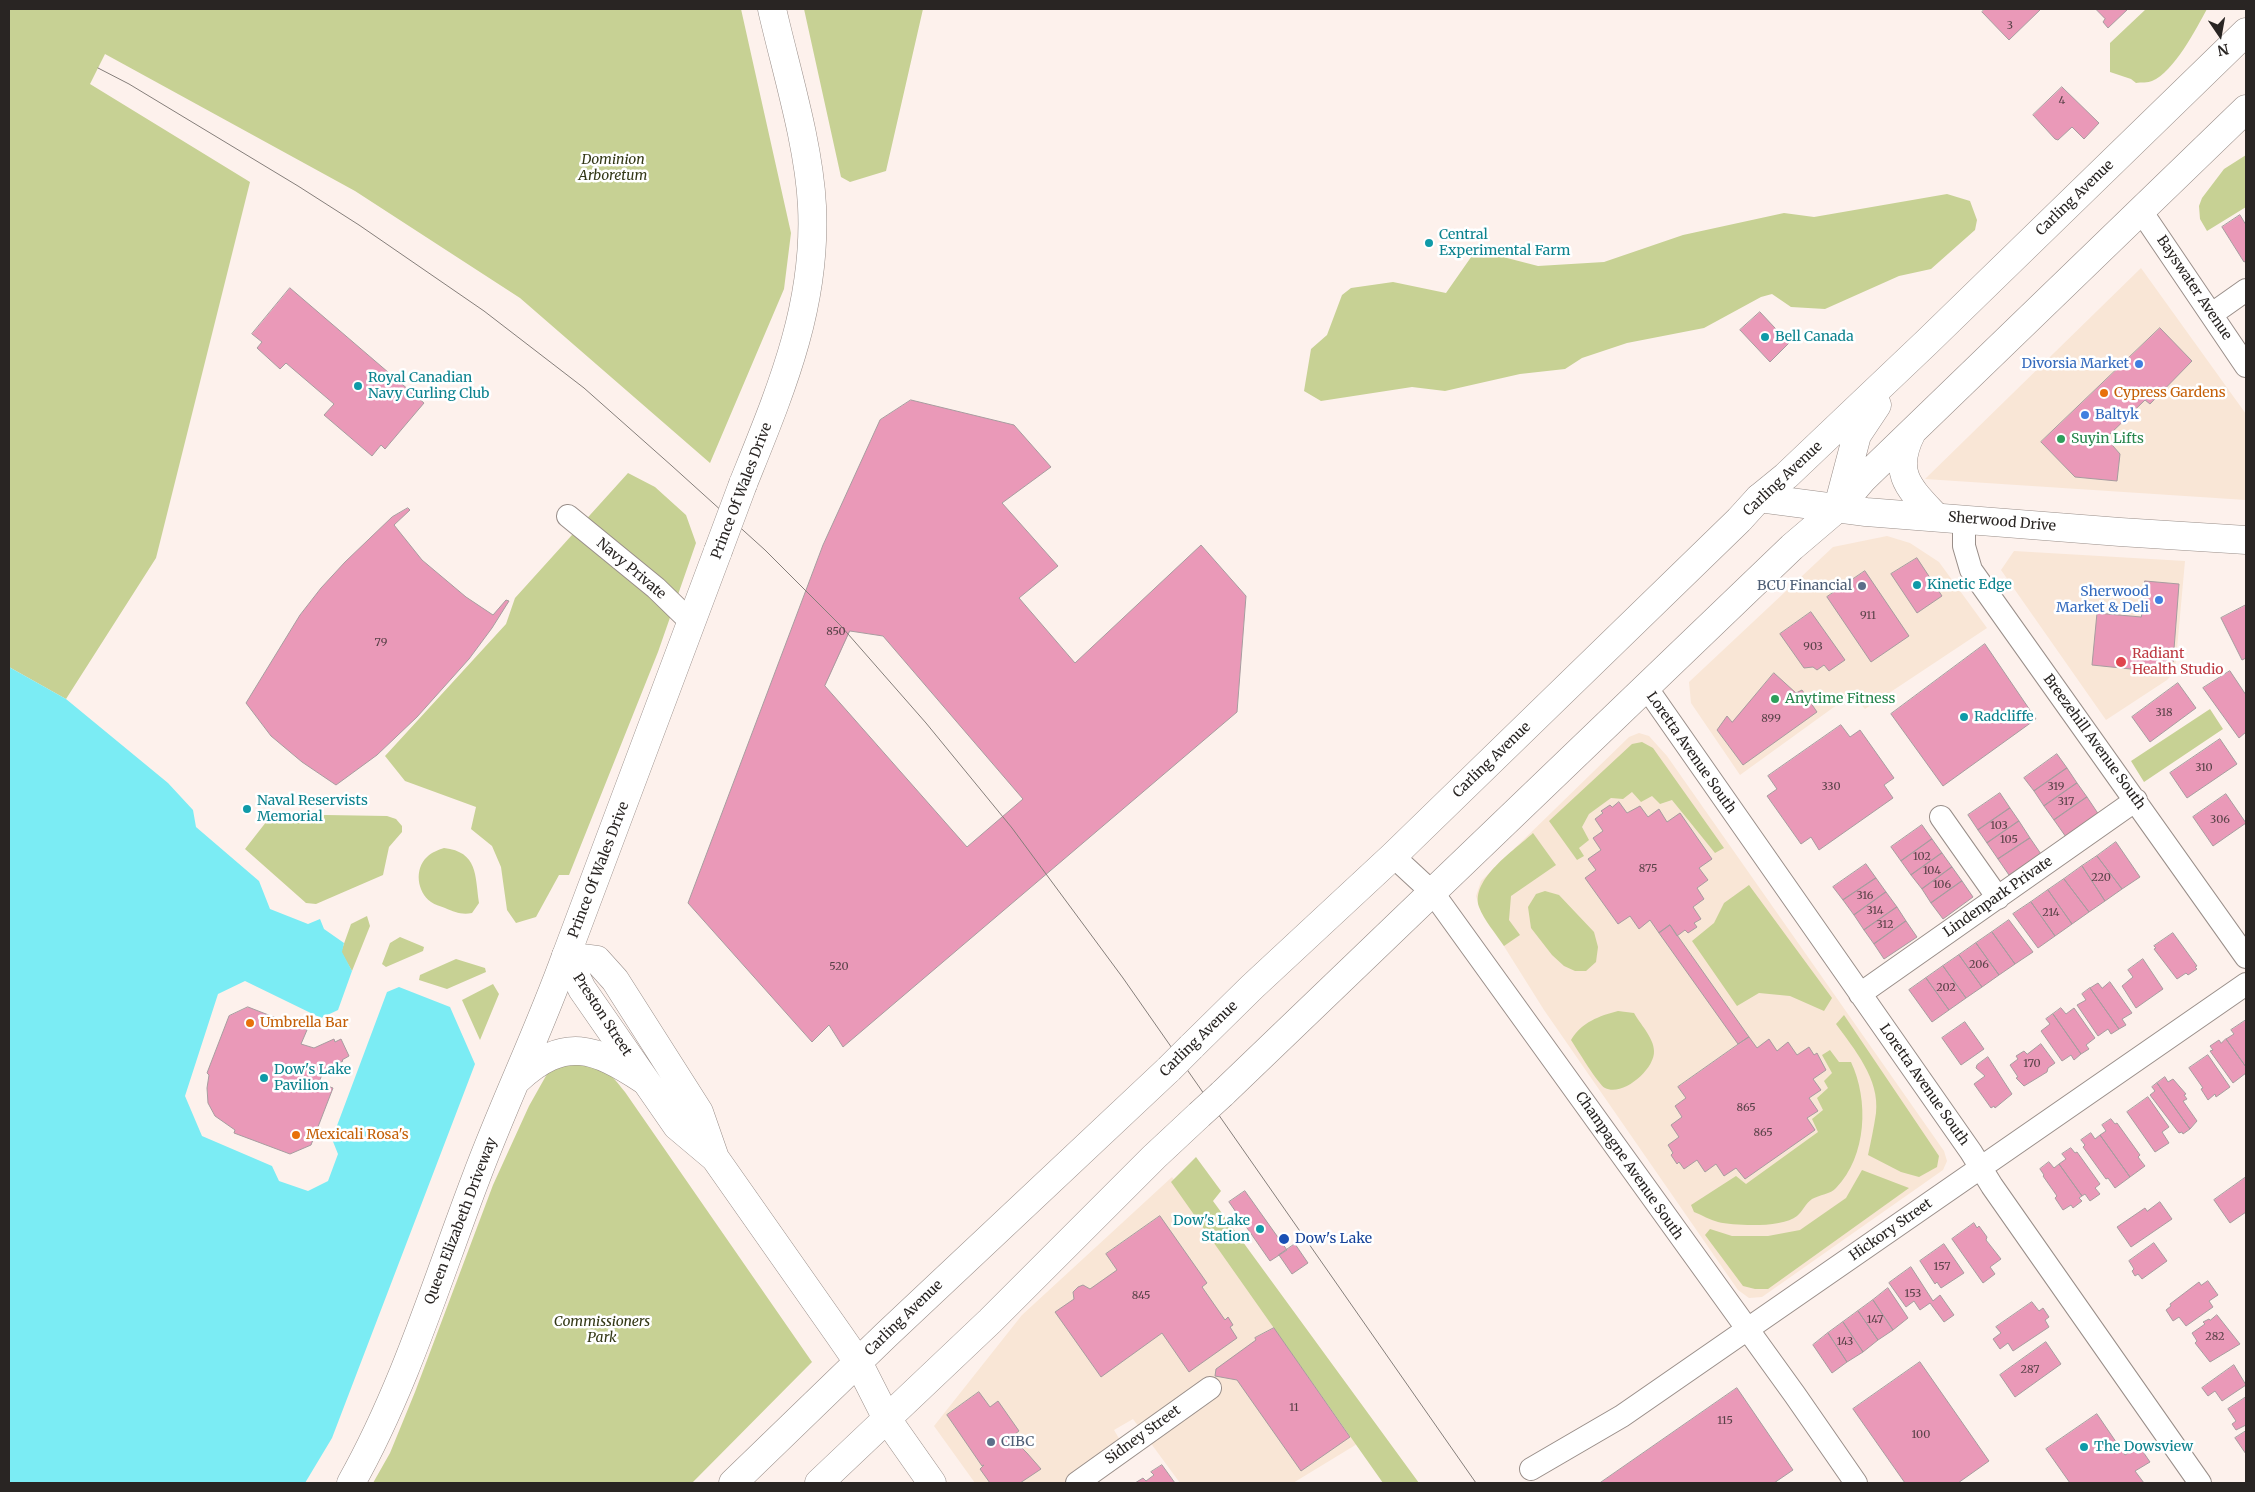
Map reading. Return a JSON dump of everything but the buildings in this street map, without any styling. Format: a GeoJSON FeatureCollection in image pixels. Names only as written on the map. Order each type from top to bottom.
{"type":"FeatureCollection","features":[{"type":"Feature","properties":{"kind":"main road","name":"Prince Of Wales Drive"},"geometry":{"type":"LineString","coordinates":[[566,956],[795,345],[807,295],[812,205],[804,149],[772,9]]}},
{"type":"Feature","properties":{"kind":"main road","name":"Carling Avenue"},"geometry":{"type":"LineString","coordinates":[[733,1483],[858,1362],[1191,1048],[1252,987],[1394,856],[1760,498],[1786,476],[1927,342],[2246,32]]}},
{"type":"Feature","properties":{"kind":"main road"},"geometry":{"type":"LineString","coordinates":[[819,1483],[1199,1115],[1792,548],[1838,507],[1863,479],[2246,109]]}},
{"type":"Feature","properties":{"kind":"main road"},"geometry":{"type":"LineString","coordinates":[[1838,507],[1857,435],[1866,419],[1927,342]]}},
{"type":"Feature","properties":{"kind":"main road"},"geometry":{"type":"LineString","coordinates":[[1912,432],[1905,445],[1902,462],[1903,476],[1912,490],[1936,517]]}},
{"type":"Feature","properties":{"kind":"main road","name":"Sherwood Drive"},"geometry":{"type":"LineString","coordinates":[[1760,498],[1866,512],[2246,540]]}},
{"type":"Feature","properties":{"kind":"main road","name":"Preston Street"},"geometry":{"type":"LineString","coordinates":[[566,956],[582,989],[677,1126],[715,1158],[858,1362],[887,1419],[932,1483]]}},
{"type":"Feature","properties":{"kind":"main road","name":"Preston Street"},"geometry":{"type":"LineString","coordinates":[[566,956],[597,960],[615,980],[699,1112],[715,1158]]}},
{"type":"Feature","properties":{"kind":"main road","name":"Queen Elizabeth Driveway"},"geometry":{"type":"LineString","coordinates":[[352,1483],[374,1443],[399,1382],[477,1174],[548,1005],[566,956]]}},
{"type":"Feature","properties":{"kind":"main road"},"geometry":{"type":"LineString","coordinates":[[516,1081],[529,1069],[541,1062],[575,1050],[599,1054],[644,1080]]}},
{"type":"Feature","properties":{"kind":"street","name":"Bayswater Avenue"},"geometry":{"type":"LineString","coordinates":[[2141,211],[2246,366]]}},
{"type":"Feature","properties":{"kind":"street"},"geometry":{"type":"LineString","coordinates":[[2212,314],[2246,290]]}},
{"type":"Feature","properties":{"kind":"street","name":"Navy Private"},"geometry":{"type":"LineString","coordinates":[[568,516],[656,588],[692,623]]}},
{"type":"Feature","properties":{"kind":"street","name":"Breezehill Avenue South"},"geometry":{"type":"LineString","coordinates":[[1964,519],[1964,546],[1971,570],[2246,957]]}},
{"type":"Feature","properties":{"kind":"street","name":"Loretta Avenue South"},"geometry":{"type":"LineString","coordinates":[[1646,687],[1982,1167],[1992,1186],[2200,1483]]}},
{"type":"Feature","properties":{"kind":"street","name":"Lindenpark Private"},"geometry":{"type":"LineString","coordinates":[[1860,994],[2136,800]]}},
{"type":"Feature","properties":{"kind":"street"},"geometry":{"type":"LineString","coordinates":[[1941,817],[1998,898]]}},
{"type":"Feature","properties":{"kind":"street","name":"Champagne Avenue South"},"geometry":{"type":"LineString","coordinates":[[1394,856],[1433,893],[1795,1395],[1856,1483]]}},
{"type":"Feature","properties":{"kind":"street","name":"Hickory Street"},"geometry":{"type":"LineString","coordinates":[[1531,1469],[1622,1416],[2246,984]]}},
{"type":"Feature","properties":{"kind":"street","name":"Sidney Street"},"geometry":{"type":"LineString","coordinates":[[1077,1483],[1210,1388]]}},
{"type":"Feature","properties":{"kind":"shaded area"},"geometry":{"type":"Polygon","coordinates":[[[2141,268],[2246,414],[2246,500],[1925,479],[2141,268]]]}},
{"type":"Feature","properties":{"kind":"shaded area"},"geometry":{"type":"Polygon","coordinates":[[[1887,536],[1910,543],[1939,562],[1987,628],[1865,709],[1852,694],[1740,775],[1691,703],[1689,682],[1833,547],[1887,536]]]}},
{"type":"Feature","properties":{"kind":"shaded area"},"geometry":{"type":"Polygon","coordinates":[[[2014,551],[2185,561],[2175,671],[2167,680],[2106,720],[2001,570],[2014,551]]]}},
{"type":"Feature","properties":{"kind":"shaded area"},"geometry":{"type":"Polygon","coordinates":[[[1639,733],[1649,736],[1667,756],[1944,1151],[1947,1161],[1943,1170],[1762,1297],[1749,1298],[1738,1290],[1544,1010],[1480,908],[1476,896],[1481,881],[1629,737],[1639,733]]]}},
{"type":"Feature","properties":{"kind":"shaded area"},"geometry":{"type":"Polygon","coordinates":[[[1172,1177],[1362,1441],[1293,1483],[1180,1483],[1133,1419],[1114,1430],[1124,1447],[1076,1483],[975,1483],[934,1426],[1022,1315],[1172,1177]]]}},
{"type":"Feature","properties":{"kind":"green space","name":"Dominion Arboretum"},"geometry":{"type":"Polygon","coordinates":[[[9,9],[741,9],[791,233],[784,289],[710,463],[520,298],[355,191],[105,54],[90,84],[250,182],[156,558],[66,699],[9,667],[9,9]]]}},
{"type":"Feature","properties":{"kind":"green space"},"geometry":{"type":"Polygon","coordinates":[[[804,9],[923,9],[886,171],[850,182],[841,177],[804,9]]]}},
{"type":"Feature","properties":{"kind":"green space"},"geometry":{"type":"Polygon","coordinates":[[[2146,9],[2207,9],[2184,49],[2168,69],[2152,81],[2136,83],[2131,79],[2110,72],[2110,43],[2146,9]]]}},
{"type":"Feature","properties":{"kind":"green space"},"geometry":{"type":"Polygon","coordinates":[[[2246,155],[2246,207],[2207,231],[2200,219],[2199,206],[2202,198],[2224,169],[2246,155]]]}},
{"type":"Feature","properties":{"kind":"green space"},"geometry":{"type":"Polygon","coordinates":[[[1947,194],[1970,201],[1977,220],[1975,230],[1931,269],[1899,276],[1825,309],[1791,307],[1772,294],[1761,297],[1704,328],[1627,343],[1582,358],[1565,369],[1520,374],[1445,391],[1412,387],[1321,401],[1304,391],[1311,349],[1327,335],[1342,295],[1351,288],[1393,282],[1446,293],[1476,250],[1538,266],[1604,262],[1683,235],[1784,213],[1814,217],[1947,194]]]}},
{"type":"Feature","properties":{"kind":"green space"},"geometry":{"type":"Polygon","coordinates":[[[628,473],[655,487],[686,515],[696,543],[658,652],[569,875],[559,875],[536,917],[516,923],[507,910],[501,867],[492,846],[471,829],[476,807],[405,781],[385,756],[506,624],[515,598],[628,473]]]}},
{"type":"Feature","properties":{"kind":"green space"},"geometry":{"type":"Polygon","coordinates":[[[2210,709],[2223,729],[2144,782],[2131,761],[2210,709]]]}},
{"type":"Feature","properties":{"kind":"green space"},"geometry":{"type":"Polygon","coordinates":[[[1642,742],[1653,748],[1724,848],[1715,853],[1672,800],[1660,804],[1652,796],[1641,802],[1632,792],[1623,799],[1611,798],[1589,814],[1582,827],[1589,840],[1579,848],[1584,856],[1577,860],[1549,821],[1632,744],[1642,742]]]}},
{"type":"Feature","properties":{"kind":"green space"},"geometry":{"type":"Polygon","coordinates":[[[326,815],[387,816],[396,819],[402,826],[402,832],[389,847],[383,875],[316,904],[306,903],[245,849],[270,817],[326,815]]]}},
{"type":"Feature","properties":{"kind":"green space"},"geometry":{"type":"Polygon","coordinates":[[[1533,833],[1556,865],[1511,896],[1509,920],[1520,935],[1504,946],[1481,912],[1478,896],[1487,876],[1533,833]]]}},
{"type":"Feature","properties":{"kind":"green space"},"geometry":{"type":"Polygon","coordinates":[[[444,848],[463,854],[473,866],[479,903],[472,913],[458,913],[436,905],[426,898],[420,887],[419,874],[423,862],[437,850],[444,848]]]}},
{"type":"Feature","properties":{"kind":"green space"},"geometry":{"type":"Polygon","coordinates":[[[1749,885],[1832,998],[1824,1011],[1790,996],[1759,993],[1737,1006],[1692,941],[1714,923],[1724,903],[1749,885]]]}},
{"type":"Feature","properties":{"kind":"green space"},"geometry":{"type":"Polygon","coordinates":[[[1545,891],[1559,895],[1594,932],[1598,947],[1596,962],[1586,971],[1575,971],[1564,966],[1552,955],[1531,928],[1528,907],[1536,894],[1545,891]]]}},
{"type":"Feature","properties":{"kind":"green space"},"geometry":{"type":"Polygon","coordinates":[[[367,916],[370,926],[352,971],[341,952],[351,924],[367,916]]]}},
{"type":"Feature","properties":{"kind":"green space"},"geometry":{"type":"Polygon","coordinates":[[[400,937],[424,947],[423,951],[386,967],[382,964],[390,943],[400,937]]]}},
{"type":"Feature","properties":{"kind":"green space"},"geometry":{"type":"Polygon","coordinates":[[[456,959],[485,968],[486,972],[447,989],[419,980],[420,975],[456,959]]]}},
{"type":"Feature","properties":{"kind":"green space"},"geometry":{"type":"Polygon","coordinates":[[[493,984],[499,994],[480,1040],[462,1000],[493,984]]]}},
{"type":"Feature","properties":{"kind":"green space"},"geometry":{"type":"Polygon","coordinates":[[[1618,1011],[1634,1013],[1649,1036],[1654,1051],[1649,1066],[1637,1080],[1620,1089],[1612,1090],[1602,1085],[1571,1040],[1586,1024],[1604,1015],[1618,1011]]]}},
{"type":"Feature","properties":{"kind":"green space"},"geometry":{"type":"Polygon","coordinates":[[[1844,1015],[1939,1156],[1937,1167],[1919,1177],[1901,1172],[1868,1155],[1876,1113],[1874,1088],[1864,1065],[1836,1024],[1844,1015]]]}},
{"type":"Feature","properties":{"kind":"green space"},"geometry":{"type":"Polygon","coordinates":[[[1830,1050],[1839,1062],[1851,1062],[1861,1093],[1862,1110],[1862,1127],[1854,1160],[1836,1188],[1831,1192],[1812,1199],[1797,1216],[1781,1223],[1747,1225],[1726,1223],[1715,1221],[1694,1212],[1691,1205],[1736,1176],[1746,1184],[1818,1132],[1812,1119],[1823,1110],[1817,1098],[1828,1088],[1824,1081],[1832,1073],[1822,1055],[1830,1050]]]}},
{"type":"Feature","properties":{"kind":"green space","name":"Commissioners Park"},"geometry":{"type":"Polygon","coordinates":[[[575,1061],[598,1067],[614,1078],[812,1362],[692,1483],[373,1483],[390,1453],[493,1185],[529,1106],[547,1074],[560,1065],[575,1061]]]}},
{"type":"Feature","properties":{"kind":"green space"},"geometry":{"type":"Polygon","coordinates":[[[1196,1157],[1221,1191],[1213,1201],[1419,1483],[1383,1483],[1171,1182],[1196,1157]]]}},
{"type":"Feature","properties":{"kind":"green space"},"geometry":{"type":"Polygon","coordinates":[[[1862,1170],[1909,1188],[1768,1289],[1755,1289],[1743,1286],[1705,1235],[1710,1229],[1732,1236],[1768,1236],[1800,1230],[1846,1198],[1862,1170]]]}},
{"type":"Feature","properties":{"kind":"water"},"geometry":{"type":"Polygon","coordinates":[[[9,667],[66,699],[168,783],[193,810],[196,827],[259,881],[270,909],[308,924],[320,919],[324,929],[344,943],[342,952],[352,971],[338,1010],[321,1018],[245,981],[218,994],[185,1096],[202,1136],[272,1166],[279,1181],[308,1191],[328,1181],[338,1154],[332,1139],[387,992],[399,987],[450,1007],[475,1064],[332,1438],[305,1483],[9,1483],[9,667]]]}},
{"type":"Feature","properties":{"kind":"tram line"},"geometry":{"type":"LineString","coordinates":[[98,68],[129,84],[298,186],[359,225],[484,311],[584,388],[765,550],[841,626],[926,723],[1012,828],[1123,978],[1476,1483]]}},
{"type":"Feature","properties":{"kind":"place","name":"Central Experimental Farm"},"geometry":{"type":"Point","coordinates":[1429,243]}},
{"type":"Feature","properties":{"kind":"place","name":"Bell Canada"},"geometry":{"type":"Point","coordinates":[1765,337]}},
{"type":"Feature","properties":{"kind":"place","name":"Divorsia Market"},"geometry":{"type":"Point","coordinates":[2139,364]}},
{"type":"Feature","properties":{"kind":"place","name":"Royal Canadian Navy Curling Club"},"geometry":{"type":"Point","coordinates":[358,386]}},
{"type":"Feature","properties":{"kind":"place","name":"Cypress Gardens"},"geometry":{"type":"Point","coordinates":[2104,393]}},
{"type":"Feature","properties":{"kind":"place","name":"Baltyk"},"geometry":{"type":"Point","coordinates":[2085,415]}},
{"type":"Feature","properties":{"kind":"place","name":"Suyin Lifts"},"geometry":{"type":"Point","coordinates":[2061,439]}},
{"type":"Feature","properties":{"kind":"place","name":"Kinetic Edge"},"geometry":{"type":"Point","coordinates":[1917,585]}},
{"type":"Feature","properties":{"kind":"place","name":"BCU Financial"},"geometry":{"type":"Point","coordinates":[1862,586]}},
{"type":"Feature","properties":{"kind":"place","name":"Sherwood Market & Deli"},"geometry":{"type":"Point","coordinates":[2159,600]}},
{"type":"Feature","properties":{"kind":"place","name":"Radiant Health Studio"},"geometry":{"type":"Point","coordinates":[2121,662]}},
{"type":"Feature","properties":{"kind":"place","name":"Anytime Fitness"},"geometry":{"type":"Point","coordinates":[1775,699]}},
{"type":"Feature","properties":{"kind":"place","name":"Radcliffe"},"geometry":{"type":"Point","coordinates":[1964,717]}},
{"type":"Feature","properties":{"kind":"place","name":"Naval Reservists Memorial"},"geometry":{"type":"Point","coordinates":[247,809]}},
{"type":"Feature","properties":{"kind":"place","name":"Umbrella Bar"},"geometry":{"type":"Point","coordinates":[250,1023]}},
{"type":"Feature","properties":{"kind":"place","name":"Dow's Lake Pavilion"},"geometry":{"type":"Point","coordinates":[264,1078]}},
{"type":"Feature","properties":{"kind":"place","name":"Mexicali Rosa's"},"geometry":{"type":"Point","coordinates":[296,1135]}},
{"type":"Feature","properties":{"kind":"place","name":"Dow's Lake Station"},"geometry":{"type":"Point","coordinates":[1260,1229]}},
{"type":"Feature","properties":{"kind":"place","name":"Dow's Lake"},"geometry":{"type":"Point","coordinates":[1284,1239]}},
{"type":"Feature","properties":{"kind":"place","name":"CIBC"},"geometry":{"type":"Point","coordinates":[991,1442]}},
{"type":"Feature","properties":{"kind":"place","name":"The Dowsview"},"geometry":{"type":"Point","coordinates":[2084,1447]}}]}
